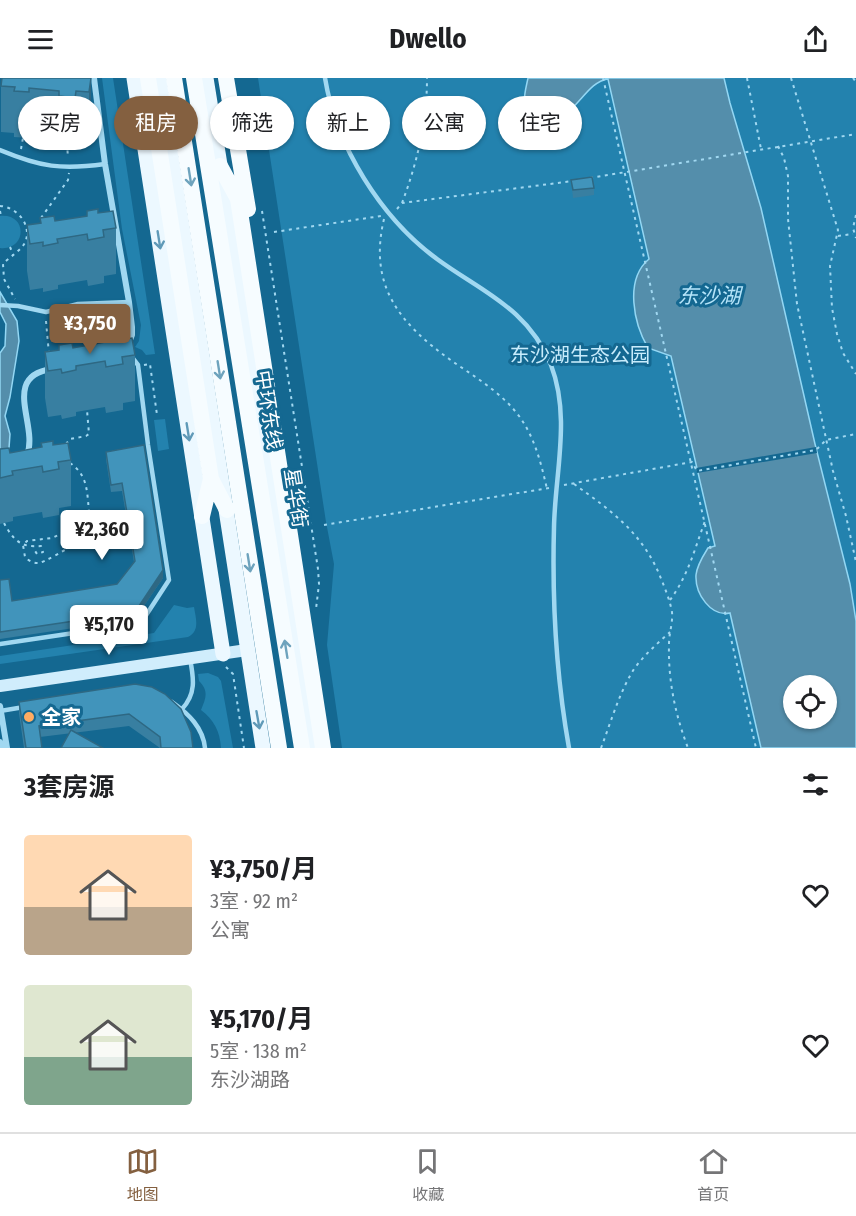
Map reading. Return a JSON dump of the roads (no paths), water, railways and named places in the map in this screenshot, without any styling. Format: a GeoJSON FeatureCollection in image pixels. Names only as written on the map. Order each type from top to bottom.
{"type":"FeatureCollection","features":[{"type":"Feature","properties":{"kind":"highway"},"geometry":{"type":"LineString","coordinates":[[148,78],[211,479],[227,510]]}},
{"type":"Feature","properties":{"kind":"highway"},"geometry":{"type":"LineString","coordinates":[[174,78],[279,748]]}},
{"type":"Feature","properties":{"kind":"highway","name":"中环东线"},"geometry":{"type":"LineString","coordinates":[[194,78],[302,748]]}},
{"type":"Feature","properties":{"kind":"highway"},"geometry":{"type":"LineString","coordinates":[[226,78],[255,211],[306,568],[304,604],[298,642]]}},
{"type":"Feature","properties":{"kind":"highway"},"geometry":{"type":"LineString","coordinates":[[220,166],[238,199],[323,748]]}},
{"type":"Feature","properties":{"kind":"highway"},"geometry":{"type":"LineString","coordinates":[[202,516],[211,479]]}},
{"type":"Feature","properties":{"kind":"main road"},"geometry":{"type":"LineString","coordinates":[[134,78],[223,654]]}},
{"type":"Feature","properties":{"kind":"main road"},"geometry":{"type":"LineString","coordinates":[[159,78],[262,748]]}},
{"type":"Feature","properties":{"kind":"main road","name":"星华街"},"geometry":{"type":"LineString","coordinates":[[206,78],[314,748]]}},
{"type":"Feature","properties":{"kind":"main road"},"geometry":{"type":"LineString","coordinates":[[0,686],[247,650]]}},
{"type":"Feature","properties":{"kind":"street"},"geometry":{"type":"LineString","coordinates":[[94,78],[105,164],[129,302],[132,335],[126,349]]}},
{"type":"Feature","properties":{"kind":"street"},"geometry":{"type":"LineString","coordinates":[[21,464],[30,445],[24,391],[31,378],[38,372],[54,369]]}},
{"type":"Feature","properties":{"kind":"street"},"geometry":{"type":"LineString","coordinates":[[1,709],[7,748]]}},
{"type":"Feature","properties":{"kind":"street"},"geometry":{"type":"LineString","coordinates":[[0,742],[1,748]]}},
{"type":"Feature","properties":{"kind":"lane"},"geometry":{"type":"LineString","coordinates":[[325,78],[334,113],[364,181],[417,244],[492,294],[524,321],[551,365],[560,407],[561,432],[553,542],[555,626],[558,674],[569,748]]}},
{"type":"Feature","properties":{"kind":"lane"},"geometry":{"type":"LineString","coordinates":[[0,150],[47,166],[105,164]]}},
{"type":"Feature","properties":{"kind":"lane"},"geometry":{"type":"LineString","coordinates":[[0,305],[46,312],[78,304],[129,302]]}},
{"type":"Feature","properties":{"kind":"lane"},"geometry":{"type":"LineString","coordinates":[[0,644],[141,623],[170,580],[148,445],[138,365],[126,349]]}},
{"type":"Feature","properties":{"kind":"lane"},"geometry":{"type":"LineString","coordinates":[[182,709],[190,700],[192,691],[190,659]]}},
{"type":"Feature","properties":{"kind":"lane"},"geometry":{"type":"LineString","coordinates":[[170,700],[196,723],[206,748]]}},
{"type":"Feature","properties":{"kind":"lane"},"geometry":{"type":"LineString","coordinates":[[1,709],[30,706]]}},
{"type":"Feature","properties":{"kind":"water","name":"东沙湖"},"geometry":{"type":"Polygon","coordinates":[[[528,78],[724,78],[761,208],[815,444],[850,584],[856,621],[856,748],[761,748],[730,613],[711,608],[701,596],[696,582],[700,561],[708,548],[715,546],[671,356],[648,348],[636,315],[634,290],[636,278],[649,259],[608,79],[599,82],[582,97],[525,96],[528,78]]]}},
{"type":"Feature","properties":{"kind":"water"},"geometry":{"type":"Polygon","coordinates":[[[0,292],[17,321],[19,341],[5,416],[10,434],[9,448],[0,455],[0,353],[5,346],[6,324],[0,312],[0,292]]]}},
{"type":"Feature","properties":{"kind":"place","name":"全家"},"geometry":{"type":"Point","coordinates":[29,717]}},
{"type":"Feature","properties":{"kind":"park label","name":"东沙湖生态公园"},"geometry":{"type":"Point","coordinates":[580,355]}}]}
